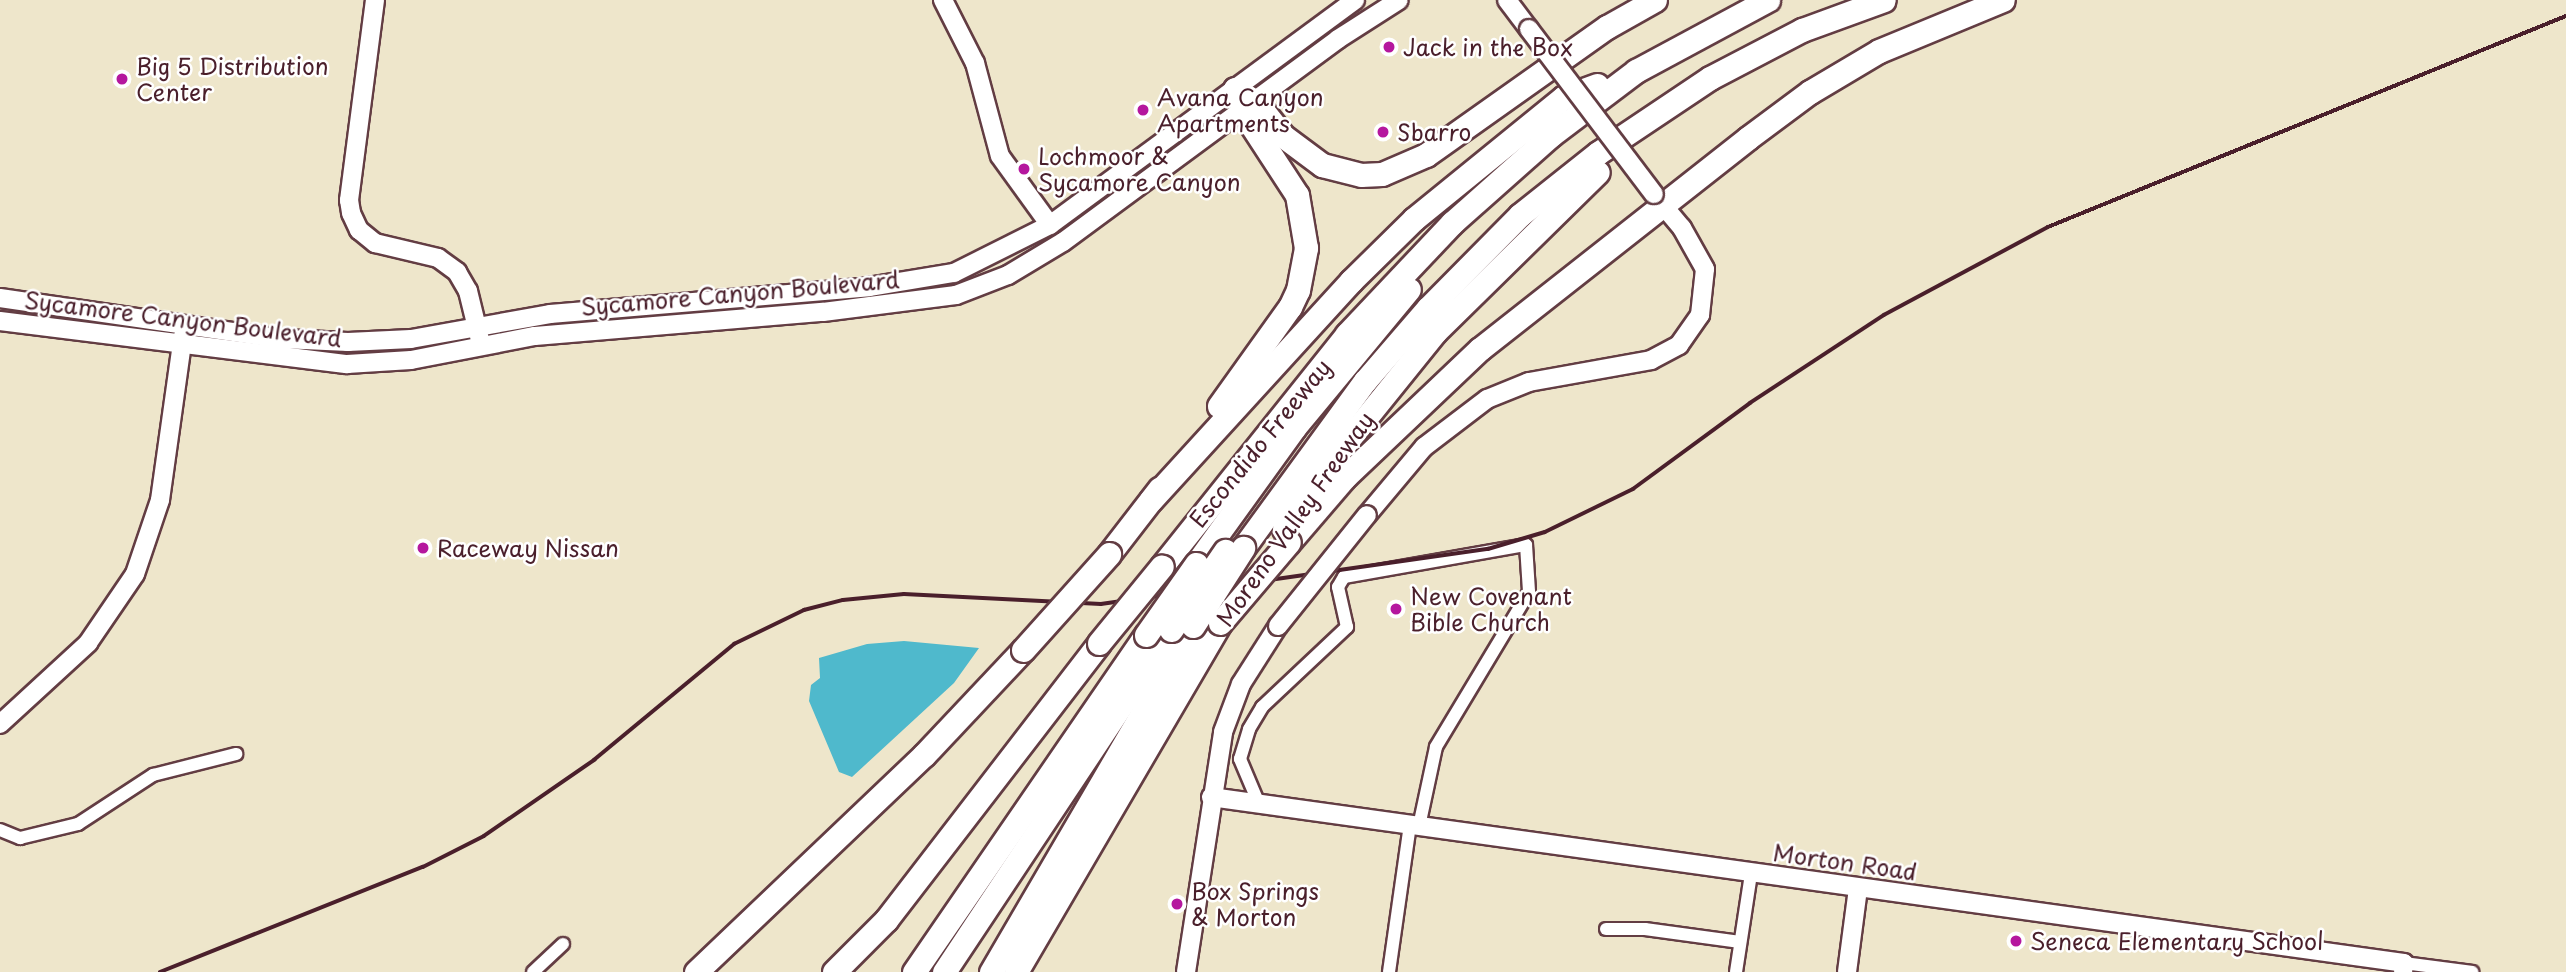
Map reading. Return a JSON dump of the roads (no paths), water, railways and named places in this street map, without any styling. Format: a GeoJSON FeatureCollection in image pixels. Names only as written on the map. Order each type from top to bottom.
{"type":"FeatureCollection","features":[{"type":"Feature","properties":{"kind":"highway"},"geometry":{"type":"LineString","coordinates":[[1245,100],[1283,136],[1322,165],[1361,175],[1382,174],[1426,155],[1607,27],[1656,0]]}},
{"type":"Feature","properties":{"kind":"highway","name":"Escondido Freeway"},"geometry":{"type":"LineString","coordinates":[[834,972],[886,920],[1099,643],[1348,334],[1410,264],[1494,183],[1636,71],[1768,0]]}},
{"type":"Feature","properties":{"kind":"highway","name":"Escondido Freeway"},"geometry":{"type":"LineString","coordinates":[[991,972],[1182,629],[1234,550],[1342,410],[1428,308],[1520,215],[1598,153],[1710,78],[1802,30],[1884,0]]}},
{"type":"Feature","properties":{"kind":"highway"},"geometry":{"type":"LineString","coordinates":[[1281,543],[1430,393],[1659,201],[1845,70],[1926,29],[2004,0]]}},
{"type":"Feature","properties":{"kind":"highway"},"geometry":{"type":"LineString","coordinates":[[1151,500],[1351,281],[1414,219],[1564,97],[1636,71]]}},
{"type":"Feature","properties":{"kind":"highway"},"geometry":{"type":"LineString","coordinates":[[1234,550],[1345,390],[1452,269],[1534,194],[1626,125],[1710,78]]}},
{"type":"Feature","properties":{"kind":"highway"},"geometry":{"type":"LineString","coordinates":[[696,972],[924,755],[1023,650],[1109,554],[1281,322],[1304,268],[1305,231],[1297,195],[1245,100]]}},
{"type":"Feature","properties":{"kind":"highway","name":"Moreno Valley Freeway"},"geometry":{"type":"LineString","coordinates":[[1016,972],[1220,623],[1281,543],[1331,461],[1435,332],[1646,122]]}},
{"type":"Feature","properties":{"kind":"highway"},"geometry":{"type":"LineString","coordinates":[[914,972],[1146,635],[1310,408],[1374,329],[1467,229],[1494,183]]}},
{"type":"Feature","properties":{"kind":"highway"},"geometry":{"type":"LineString","coordinates":[[944,972],[1182,629]]}},
{"type":"Feature","properties":{"kind":"highway"},"geometry":{"type":"LineString","coordinates":[[681,972],[765,909]]}},
{"type":"Feature","properties":{"kind":"highway"},"geometry":{"type":"LineString","coordinates":[[850,972],[886,920]]}},
{"type":"Feature","properties":{"kind":"main road"},"geometry":{"type":"LineString","coordinates":[[375,0],[349,200],[351,213],[359,230],[375,243],[438,258],[451,266],[464,280],[481,348]]}},
{"type":"Feature","properties":{"kind":"main road"},"geometry":{"type":"LineString","coordinates":[[943,0],[975,63],[1000,156],[1050,225]]}},
{"type":"Feature","properties":{"kind":"main road","name":"Sycamore Canyon Boulevard"},"geometry":{"type":"LineString","coordinates":[[0,321],[347,364],[481,348],[535,336],[849,310],[956,295],[1008,275],[1063,242],[1245,100],[1355,0]]}},
{"type":"Feature","properties":{"kind":"main road","name":"Sycamore Canyon Boulevard"},"geometry":{"type":"LineString","coordinates":[[0,298],[184,326],[348,342],[477,330],[550,314],[905,283],[954,273],[1050,225],[1399,0]]}},
{"type":"Feature","properties":{"kind":"main road"},"geometry":{"type":"LineString","coordinates":[[1186,972],[1212,797],[1229,712],[1278,626],[1424,447],[1487,399],[1529,382],[1651,360],[1679,345],[1700,315],[1705,269],[1690,239],[1507,0]]}},
{"type":"Feature","properties":{"kind":"main road"},"geometry":{"type":"LineString","coordinates":[[0,724],[88,643],[135,573],[160,500],[184,326]]}},
{"type":"Feature","properties":{"kind":"main road","name":"Morton Road"},"geometry":{"type":"LineString","coordinates":[[1212,797],[2404,967]]}},
{"type":"Feature","properties":{"kind":"main road"},"geometry":{"type":"LineString","coordinates":[[1847,972],[1858,888]]}},
{"type":"Feature","properties":{"kind":"street"},"geometry":{"type":"LineString","coordinates":[[1259,804],[1240,759],[1249,729],[1262,706],[1347,627],[1338,587],[1344,577],[1526,545],[1529,592],[1436,747],[1415,825],[1389,972]]}},
{"type":"Feature","properties":{"kind":"street"},"geometry":{"type":"LineString","coordinates":[[0,830],[20,838],[78,824],[153,775],[236,754]]}},
{"type":"Feature","properties":{"kind":"street"},"geometry":{"type":"LineString","coordinates":[[1736,972],[1751,874]]}},
{"type":"Feature","properties":{"kind":"street"},"geometry":{"type":"LineString","coordinates":[[1606,929],[1645,929],[1740,942]]}},
{"type":"Feature","properties":{"kind":"street"},"geometry":{"type":"LineString","coordinates":[[533,972],[563,944]]}},
{"type":"Feature","properties":{"kind":"street","name":"Morton Road"},"geometry":{"type":"LineString","coordinates":[[2404,967],[2472,972]]}},
{"type":"Feature","properties":{"kind":"water"},"geometry":{"type":"Polygon","coordinates":[[[904,641],[979,648],[954,683],[852,777],[839,772],[809,701],[811,685],[820,678],[819,658],[867,644],[904,641]]]}},
{"type":"Feature","properties":{"kind":"railway"},"geometry":{"type":"LineString","coordinates":[[160,972],[423,867],[484,836],[594,760],[734,644],[804,610],[843,600],[904,594],[1101,604],[1488,549],[1545,532],[1633,489],[1750,403],[1884,315],[2048,227],[2566,16]]}},
{"type":"Feature","properties":{"kind":"place","name":"Jack in the Box"},"geometry":{"type":"Point","coordinates":[1389,47]}},
{"type":"Feature","properties":{"kind":"place","name":"Big 5 Distribution Center"},"geometry":{"type":"Point","coordinates":[122,79]}},
{"type":"Feature","properties":{"kind":"place","name":"Avana Canyon Apartments"},"geometry":{"type":"Point","coordinates":[1143,110]}},
{"type":"Feature","properties":{"kind":"place","name":"Sbarro"},"geometry":{"type":"Point","coordinates":[1383,132]}},
{"type":"Feature","properties":{"kind":"place","name":"Lochmoor & Sycamore Canyon"},"geometry":{"type":"Point","coordinates":[1024,169]}},
{"type":"Feature","properties":{"kind":"place","name":"Raceway Nissan"},"geometry":{"type":"Point","coordinates":[423,548]}},
{"type":"Feature","properties":{"kind":"place","name":"New Covenant Bible Church"},"geometry":{"type":"Point","coordinates":[1396,609]}},
{"type":"Feature","properties":{"kind":"place","name":"Box Springs & Morton"},"geometry":{"type":"Point","coordinates":[1177,904]}},
{"type":"Feature","properties":{"kind":"place","name":"Seneca Elementary School"},"geometry":{"type":"Point","coordinates":[2016,941]}}]}
